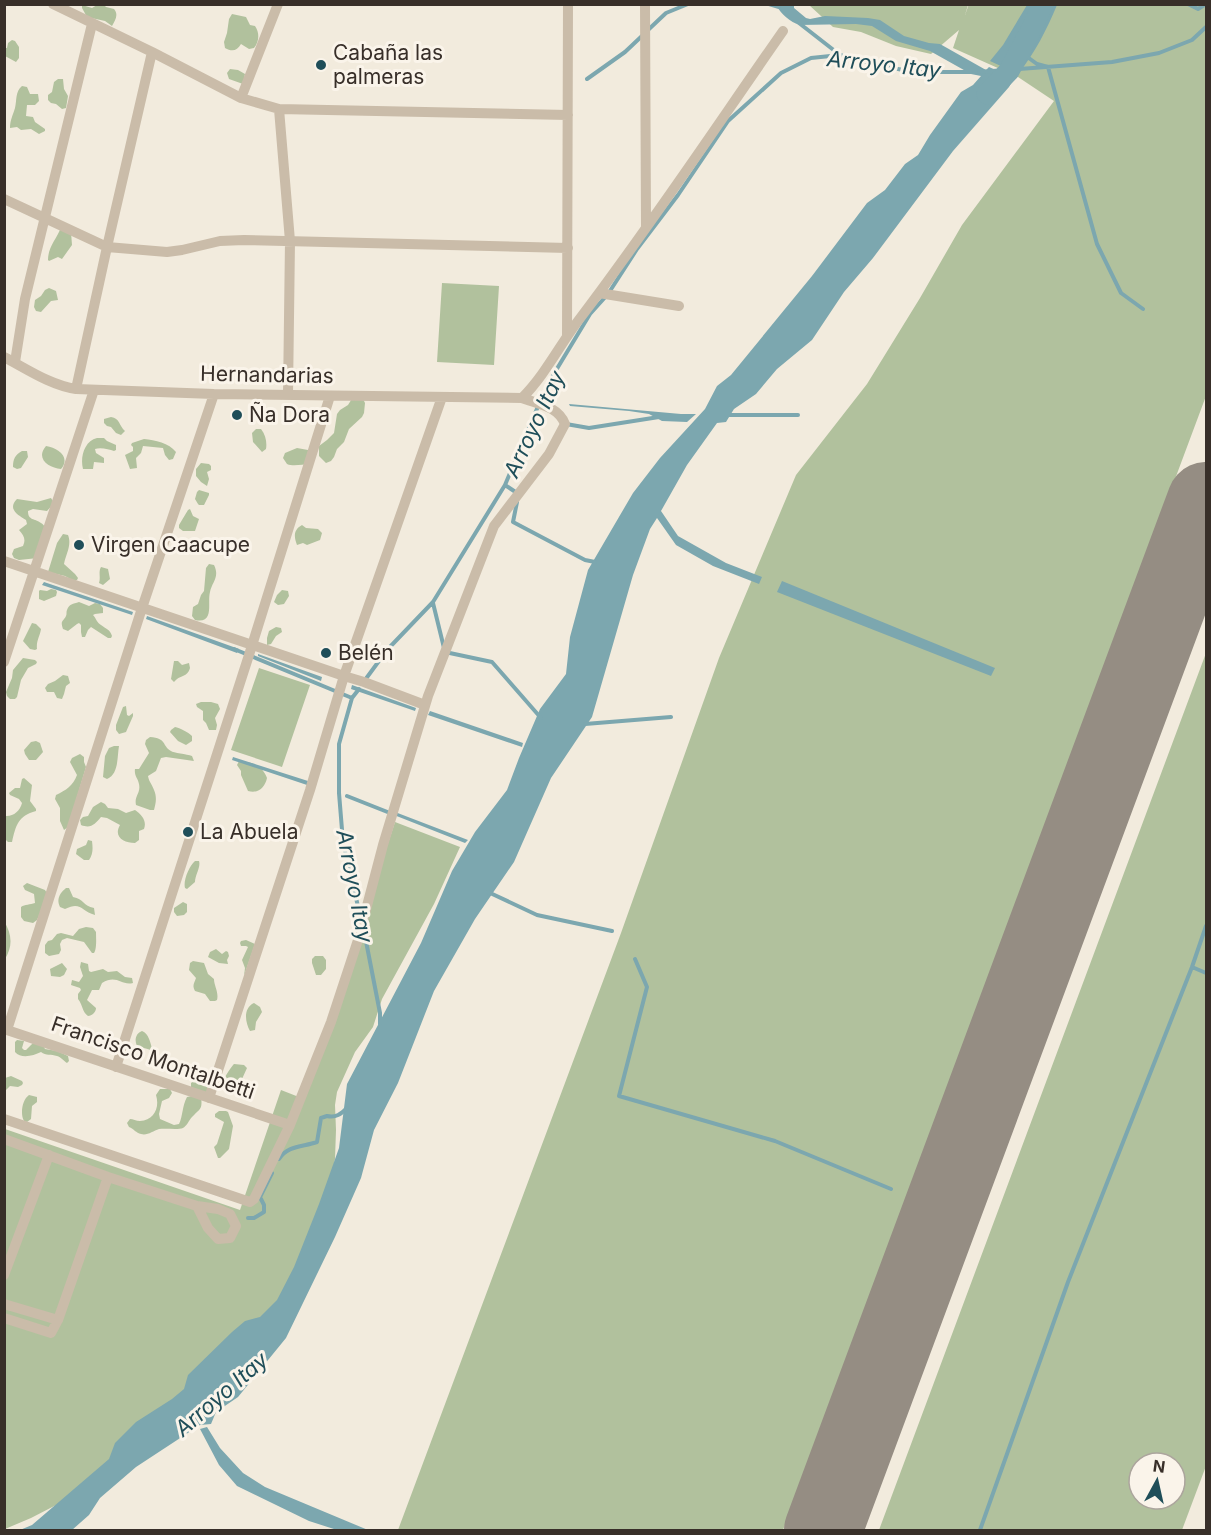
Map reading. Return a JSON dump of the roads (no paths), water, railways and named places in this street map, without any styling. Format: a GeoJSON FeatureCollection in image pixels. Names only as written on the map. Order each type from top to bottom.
{"type":"FeatureCollection","features":[{"type":"Feature","properties":{"kind":"street"},"geometry":{"type":"LineString","coordinates":[[53,4],[152,52],[241,99],[279,109],[568,116]]}},
{"type":"Feature","properties":{"kind":"street"},"geometry":{"type":"LineString","coordinates":[[241,99],[278,4]]}},
{"type":"Feature","properties":{"kind":"street"},"geometry":{"type":"LineString","coordinates":[[567,336],[568,4]]}},
{"type":"Feature","properties":{"kind":"street"},"geometry":{"type":"LineString","coordinates":[[645,4],[645,227]]}},
{"type":"Feature","properties":{"kind":"street"},"geometry":{"type":"LineString","coordinates":[[15,362],[24,299],[92,24]]}},
{"type":"Feature","properties":{"kind":"street"},"geometry":{"type":"LineString","coordinates":[[522,398],[545,371],[567,336],[783,31]]}},
{"type":"Feature","properties":{"kind":"street"},"geometry":{"type":"LineString","coordinates":[[76,389],[152,52]]}},
{"type":"Feature","properties":{"kind":"street"},"geometry":{"type":"LineString","coordinates":[[279,109],[290,241],[288,394]]}},
{"type":"Feature","properties":{"kind":"street"},"geometry":{"type":"LineString","coordinates":[[4,199],[107,247],[167,252],[220,241],[290,241],[568,248]]}},
{"type":"Feature","properties":{"kind":"street"},"geometry":{"type":"LineString","coordinates":[[599,293],[679,306]]}},
{"type":"Feature","properties":{"kind":"street","name":"Hernandarias"},"geometry":{"type":"LineString","coordinates":[[4,357],[63,387],[76,389],[214,394],[522,398],[557,411],[565,424],[549,454],[494,526],[425,705]]}},
{"type":"Feature","properties":{"kind":"street"},"geometry":{"type":"LineString","coordinates":[[4,662],[94,390]]}},
{"type":"Feature","properties":{"kind":"street"},"geometry":{"type":"LineString","coordinates":[[6,1029],[142,608],[214,394]]}},
{"type":"Feature","properties":{"kind":"street"},"geometry":{"type":"LineString","coordinates":[[116,1067],[330,396]]}},
{"type":"Feature","properties":{"kind":"street"},"geometry":{"type":"LineString","coordinates":[[209,1098],[314,778],[344,676],[442,397]]}},
{"type":"Feature","properties":{"kind":"street"},"geometry":{"type":"LineString","coordinates":[[4,561],[364,681],[425,705],[383,845],[358,940],[331,1022],[290,1125],[254,1199],[250,1202],[4,1119]]}},
{"type":"Feature","properties":{"kind":"street","name":"Francisco Montalbetti"},"geometry":{"type":"LineString","coordinates":[[6,1029],[290,1125]]}},
{"type":"Feature","properties":{"kind":"street"},"geometry":{"type":"LineString","coordinates":[[4,1139],[108,1178],[197,1206]]}},
{"type":"Feature","properties":{"kind":"street"},"geometry":{"type":"LineString","coordinates":[[4,1275],[49,1155]]}},
{"type":"Feature","properties":{"kind":"street"},"geometry":{"type":"LineString","coordinates":[[4,1318],[51,1334],[108,1178]]}},
{"type":"Feature","properties":{"kind":"street"},"geometry":{"type":"LineString","coordinates":[[4,1304],[58,1320]]}},
{"type":"Feature","properties":{"kind":"water"},"geometry":{"type":"Polygon","coordinates":[[[776,5],[794,5],[794,8],[810,19],[825,16],[880,20],[904,36],[940,44],[986,70],[989,67],[1014,78],[1009,87],[953,151],[873,258],[844,292],[812,340],[777,369],[756,394],[734,409],[726,422],[717,423],[687,465],[661,511],[678,536],[726,563],[762,577],[759,584],[713,566],[676,545],[657,518],[650,529],[633,575],[592,717],[551,778],[514,862],[475,919],[434,991],[398,1083],[374,1130],[361,1178],[286,1338],[238,1397],[216,1412],[211,1424],[200,1425],[136,1467],[100,1498],[89,1515],[72,1530],[20,1530],[32,1525],[109,1459],[115,1443],[136,1422],[184,1389],[188,1375],[232,1332],[245,1321],[260,1317],[277,1300],[294,1267],[339,1148],[347,1084],[421,943],[452,871],[475,832],[507,790],[540,709],[566,674],[570,637],[588,570],[633,493],[660,458],[705,409],[717,386],[731,375],[812,276],[867,203],[885,190],[905,164],[918,155],[961,92],[973,85],[981,76],[971,74],[930,51],[896,41],[872,26],[800,25],[780,12],[776,5]]]}},
{"type":"Feature","properties":{"kind":"water"},"geometry":{"type":"Polygon","coordinates":[[[1027,5],[1057,5],[1040,41],[1018,74],[990,61],[1003,45],[1027,5]]]}},
{"type":"Feature","properties":{"kind":"water"},"geometry":{"type":"Polygon","coordinates":[[[569,404],[696,414],[687,422],[662,421],[649,414],[570,406],[569,404]]]}},
{"type":"Feature","properties":{"kind":"water"},"geometry":{"type":"Polygon","coordinates":[[[782,581],[995,668],[991,676],[777,592],[782,581]]]}},
{"type":"Feature","properties":{"kind":"water"},"geometry":{"type":"Polygon","coordinates":[[[44,582],[133,612],[132,615],[42,585],[44,582]]]}},
{"type":"Feature","properties":{"kind":"water"},"geometry":{"type":"Polygon","coordinates":[[[147,616],[239,649],[237,653],[146,619],[147,616]]]}},
{"type":"Feature","properties":{"kind":"water"},"geometry":{"type":"Polygon","coordinates":[[[258,654],[322,677],[321,681],[258,656],[258,654]]]}},
{"type":"Feature","properties":{"kind":"water"},"geometry":{"type":"Polygon","coordinates":[[[352,685],[416,708],[415,711],[351,689],[352,685]]]}},
{"type":"Feature","properties":{"kind":"water"},"geometry":{"type":"Polygon","coordinates":[[[430,711],[523,743],[522,747],[428,715],[430,711]]]}},
{"type":"Feature","properties":{"kind":"water"},"geometry":{"type":"Polygon","coordinates":[[[233,757],[308,781],[307,785],[232,760],[233,757]]]}},
{"type":"Feature","properties":{"kind":"water"},"geometry":{"type":"Polygon","coordinates":[[[395,812],[468,840],[465,843],[394,815],[395,812]]]}},
{"type":"Feature","properties":{"kind":"water"},"geometry":{"type":"Polygon","coordinates":[[[207,1427],[220,1448],[243,1473],[265,1487],[368,1530],[337,1530],[309,1521],[237,1486],[219,1465],[200,1429],[207,1427]]]}},
{"type":"Feature","properties":{"kind":"waterway"},"geometry":{"type":"LineString","coordinates":[[648,30],[666,13],[688,4]]}},
{"type":"Feature","properties":{"kind":"waterway"},"geometry":{"type":"LineString","coordinates":[[769,4],[779,7]]}},
{"type":"Feature","properties":{"kind":"waterway","name":"Arroyo Itay"},"geometry":{"type":"LineString","coordinates":[[987,94],[1009,71],[1043,4]]}},
{"type":"Feature","properties":{"kind":"waterway"},"geometry":{"type":"LineString","coordinates":[[1188,4],[1198,9],[1206,4]]}},
{"type":"Feature","properties":{"kind":"waterway"},"geometry":{"type":"LineString","coordinates":[[799,23],[840,55]]}},
{"type":"Feature","properties":{"kind":"waterway","name":"Arroyo Itay"},"geometry":{"type":"LineString","coordinates":[[979,72],[1112,62],[1159,53],[1192,40],[1206,27]]}},
{"type":"Feature","properties":{"kind":"waterway"},"geometry":{"type":"LineString","coordinates":[[587,79],[625,52],[643,35]]}},
{"type":"Feature","properties":{"kind":"waterway","name":"Arroyo Itay"},"geometry":{"type":"LineString","coordinates":[[365,680],[387,650],[433,602],[505,485],[539,404],[555,372],[590,314],[608,294],[637,249],[678,195],[728,121],[781,73],[811,58],[840,55],[913,72],[971,72]]}},
{"type":"Feature","properties":{"kind":"waterway"},"geometry":{"type":"LineString","coordinates":[[1026,56],[1037,64],[1048,67],[1097,244],[1121,293],[1143,309]]}},
{"type":"Feature","properties":{"kind":"waterway"},"geometry":{"type":"LineString","coordinates":[[726,415],[798,415]]}},
{"type":"Feature","properties":{"kind":"waterway"},"geometry":{"type":"LineString","coordinates":[[566,424],[589,428],[659,417]]}},
{"type":"Feature","properties":{"kind":"waterway"},"geometry":{"type":"LineString","coordinates":[[505,485],[517,493]]}},
{"type":"Feature","properties":{"kind":"waterway"},"geometry":{"type":"LineString","coordinates":[[517,502],[513,522],[585,560],[595,562]]}},
{"type":"Feature","properties":{"kind":"waterway"},"geometry":{"type":"LineString","coordinates":[[433,603],[445,652],[492,662],[541,718]]}},
{"type":"Feature","properties":{"kind":"waterway"},"geometry":{"type":"LineString","coordinates":[[234,649],[352,698]]}},
{"type":"Feature","properties":{"kind":"waterway","name":"Arroyo Itay"},"geometry":{"type":"LineString","coordinates":[[359,689],[352,698],[339,744],[339,793],[343,842],[360,915]]}},
{"type":"Feature","properties":{"kind":"waterway"},"geometry":{"type":"LineString","coordinates":[[585,724],[671,717]]}},
{"type":"Feature","properties":{"kind":"waterway"},"geometry":{"type":"LineString","coordinates":[[347,796],[390,813]]}},
{"type":"Feature","properties":{"kind":"waterway"},"geometry":{"type":"LineString","coordinates":[[488,892],[537,915],[612,931]]}},
{"type":"Feature","properties":{"kind":"waterway"},"geometry":{"type":"LineString","coordinates":[[980,1530],[1068,1282],[1206,926]]}},
{"type":"Feature","properties":{"kind":"waterway","name":"Arroyo Itay"},"geometry":{"type":"LineString","coordinates":[[364,931],[380,1013],[380,1024]]}},
{"type":"Feature","properties":{"kind":"waterway"},"geometry":{"type":"LineString","coordinates":[[635,959],[647,987],[619,1096],[775,1141],[891,1189]]}},
{"type":"Feature","properties":{"kind":"waterway"},"geometry":{"type":"LineString","coordinates":[[1192,967],[1206,973]]}},
{"type":"Feature","properties":{"kind":"waterway"},"geometry":{"type":"LineString","coordinates":[[279,1159],[291,1149],[317,1142],[321,1118],[338,1115],[347,1108]]}},
{"type":"Feature","properties":{"kind":"waterway"},"geometry":{"type":"LineString","coordinates":[[248,1218],[254,1218],[264,1212],[264,1205],[260,1197],[272,1173]]}},
{"type":"Feature","properties":{"kind":"place","name":"Cabaña las palmeras"},"geometry":{"type":"Point","coordinates":[321,65]}},
{"type":"Feature","properties":{"kind":"place","name":"Ña Dora"},"geometry":{"type":"Point","coordinates":[237,415]}},
{"type":"Feature","properties":{"kind":"place","name":"Virgen Caacupe"},"geometry":{"type":"Point","coordinates":[79,545]}},
{"type":"Feature","properties":{"kind":"place","name":"Belén"},"geometry":{"type":"Point","coordinates":[326,653]}},
{"type":"Feature","properties":{"kind":"place","name":"La Abuela"},"geometry":{"type":"Point","coordinates":[188,832]}}]}
